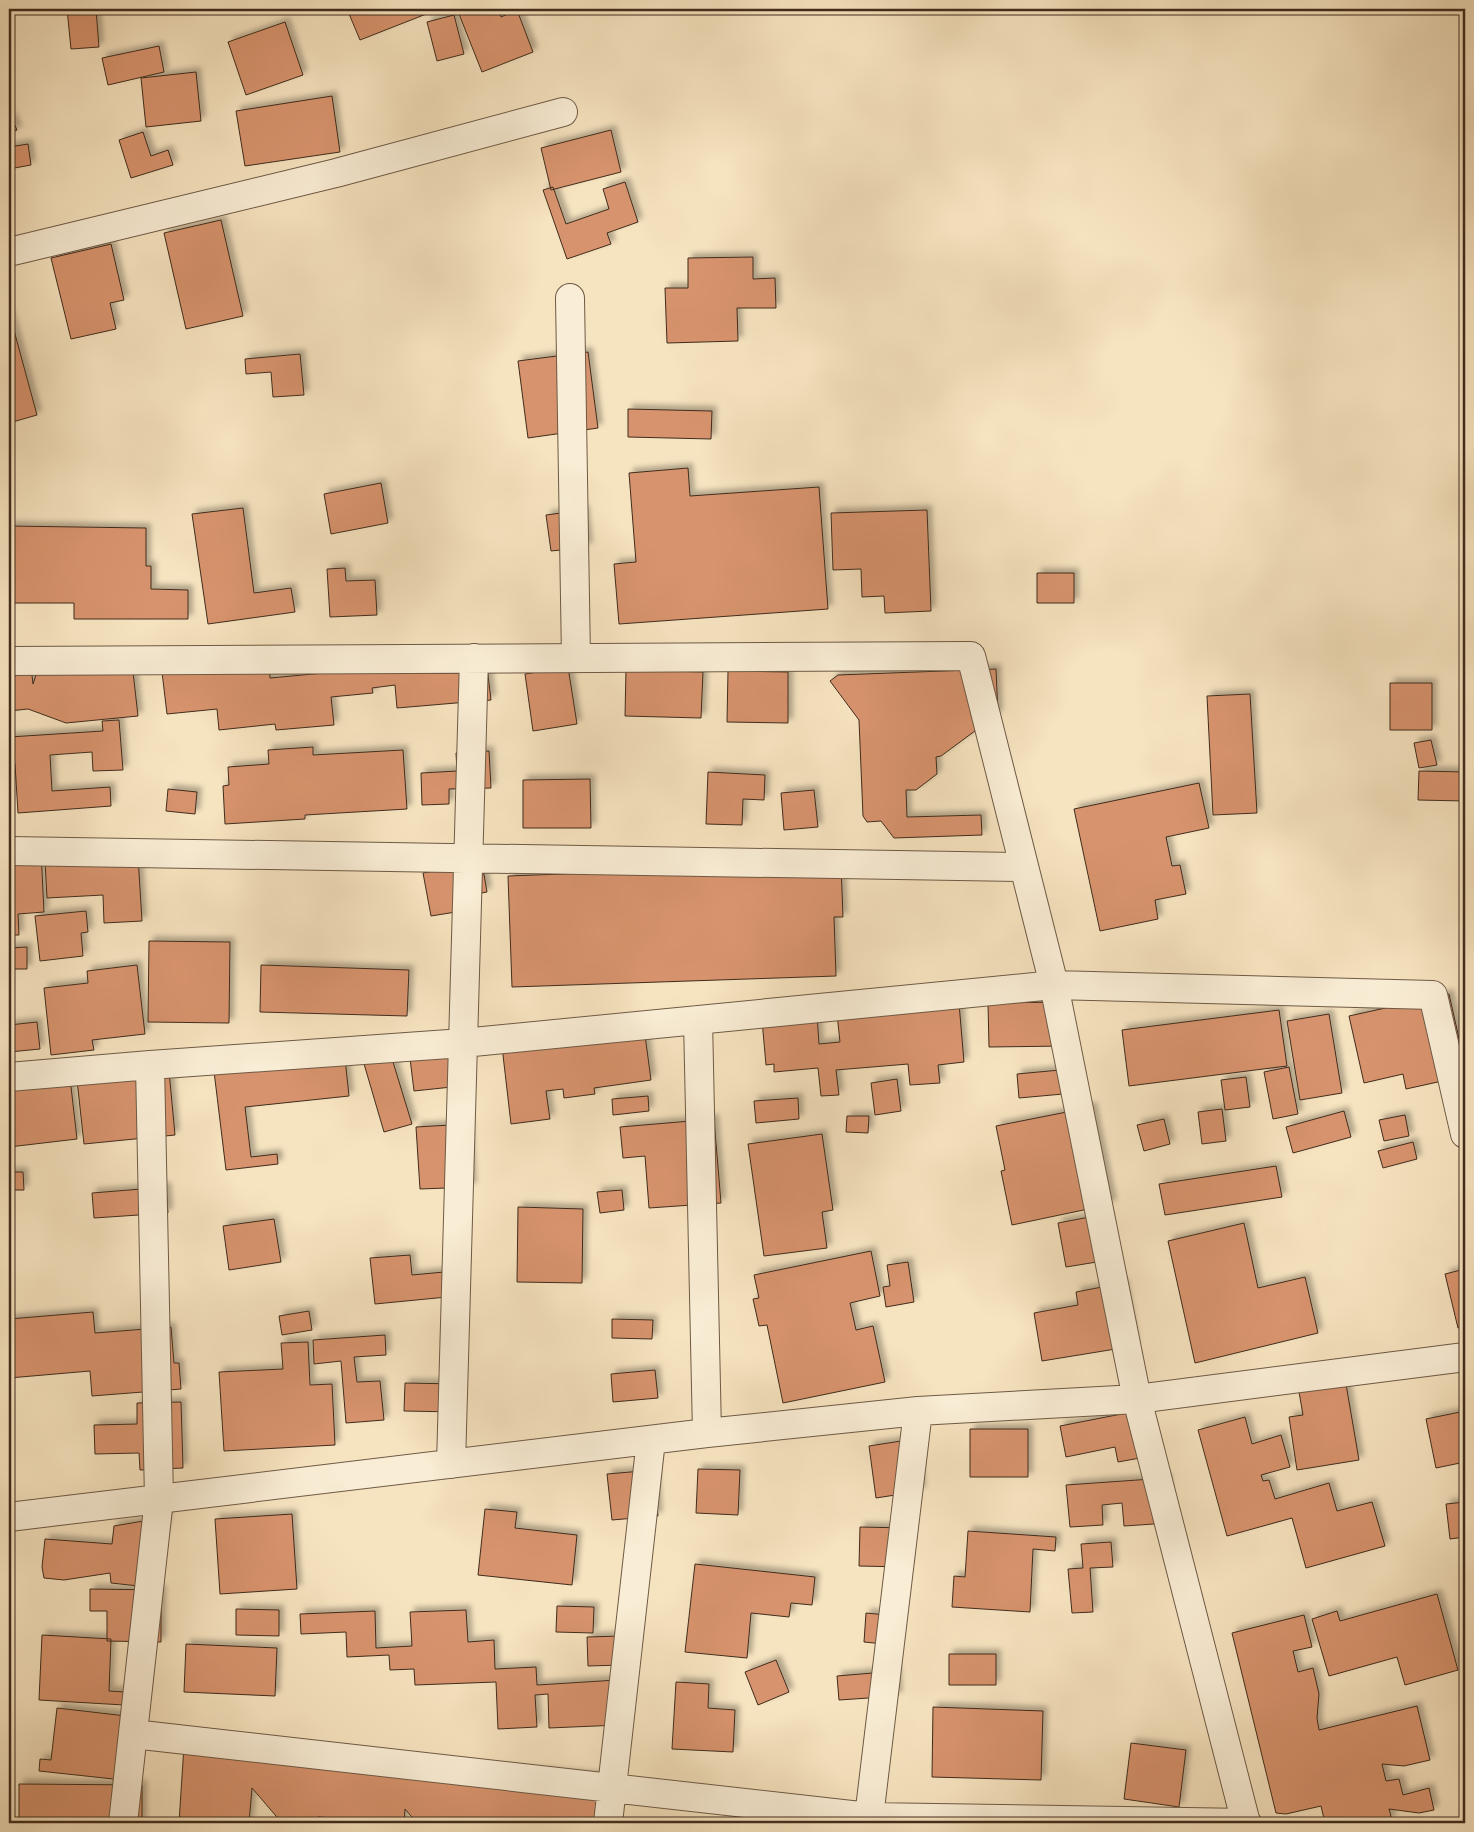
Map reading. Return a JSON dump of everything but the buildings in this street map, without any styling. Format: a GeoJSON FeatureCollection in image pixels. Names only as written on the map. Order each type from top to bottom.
{"type":"FeatureCollection","features":[{"type":"Feature","properties":{"kind":"street"},"geometry":{"type":"LineString","coordinates":[[9,252],[336,173],[563,112]]}},
{"type":"Feature","properties":{"kind":"street"},"geometry":{"type":"LineString","coordinates":[[570,298],[576,658]]}},
{"type":"Feature","properties":{"kind":"street"},"geometry":{"type":"LineString","coordinates":[[9,660],[971,656],[1054,985],[1138,1399],[1246,1823],[870,1817],[133,1734]]}},
{"type":"Feature","properties":{"kind":"street"},"geometry":{"type":"LineString","coordinates":[[451,1464],[474,658]]}},
{"type":"Feature","properties":{"kind":"street"},"geometry":{"type":"LineString","coordinates":[[9,851],[1024,867]]}},
{"type":"Feature","properties":{"kind":"street"},"geometry":{"type":"LineString","coordinates":[[9,1077],[463,1043],[1054,985],[1433,995],[1465,1134]]}},
{"type":"Feature","properties":{"kind":"street"},"geometry":{"type":"LineString","coordinates":[[698,1020],[707,1434]]}},
{"type":"Feature","properties":{"kind":"street"},"geometry":{"type":"LineString","coordinates":[[123,1823],[159,1499],[150,1065]]}},
{"type":"Feature","properties":{"kind":"street"},"geometry":{"type":"LineString","coordinates":[[9,1517],[918,1410],[1138,1399],[1465,1357]]}},
{"type":"Feature","properties":{"kind":"street"},"geometry":{"type":"LineString","coordinates":[[870,1817],[918,1410]]}},
{"type":"Feature","properties":{"kind":"street"},"geometry":{"type":"LineString","coordinates":[[608,1823],[651,1440]]}}]}
